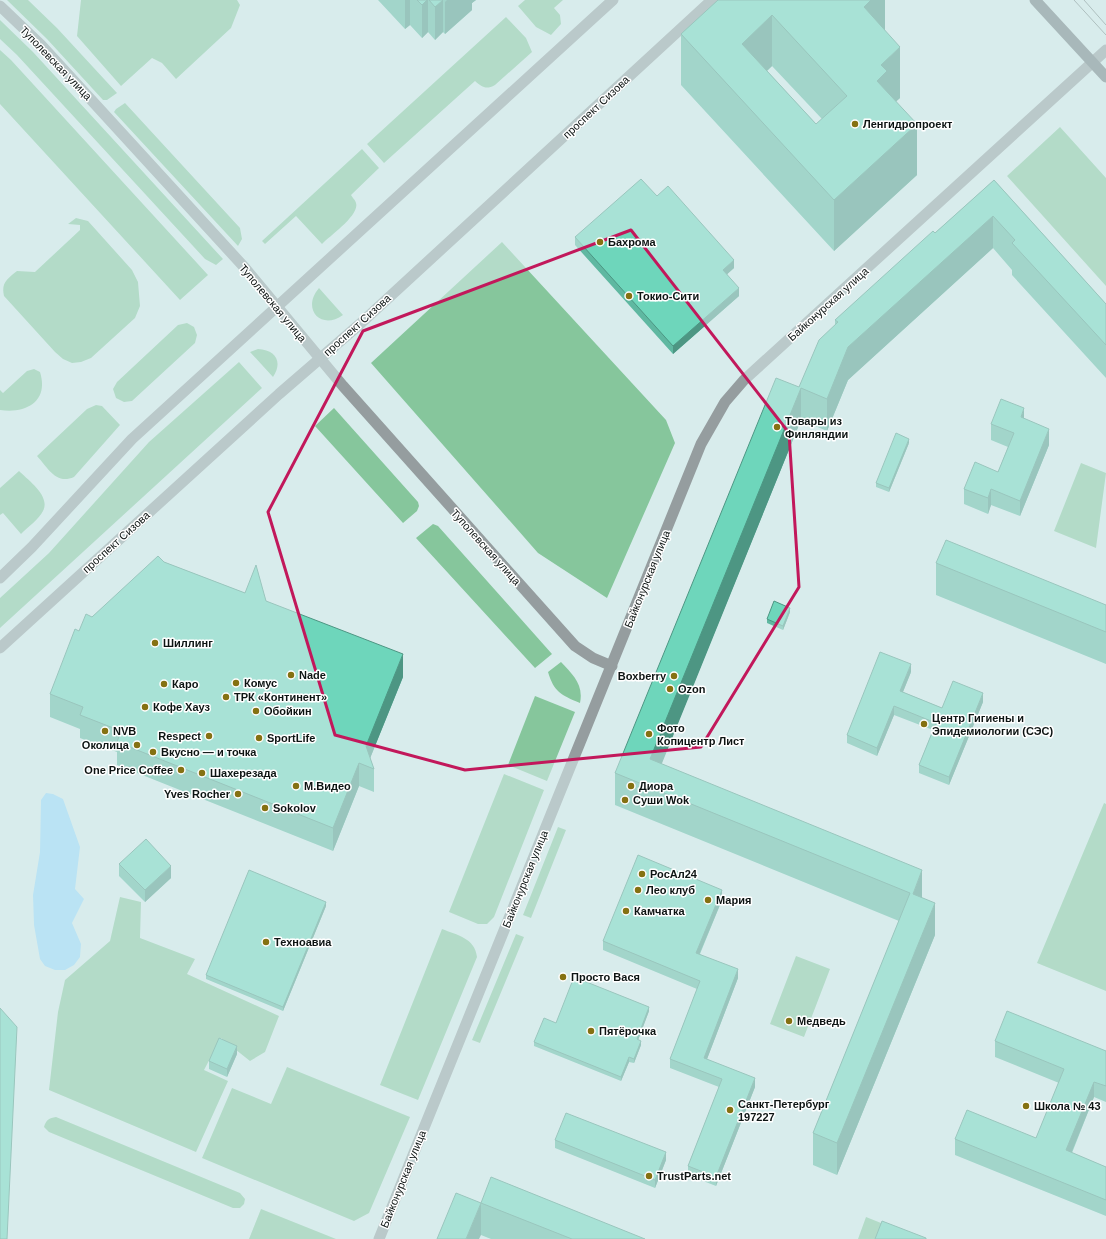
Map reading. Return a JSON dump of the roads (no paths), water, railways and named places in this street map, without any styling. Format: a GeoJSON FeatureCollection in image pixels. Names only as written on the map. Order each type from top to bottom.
{"type":"FeatureCollection","features":[{"type":"Feature","properties":{"kind":"main road"},"geometry":{"type":"LineString","coordinates":[[1035,0],[1106,77]]}},
{"type":"Feature","properties":{"kind":"street"},"geometry":{"type":"LineString","coordinates":[[0,578],[32,547],[132,439],[613,0]]}},
{"type":"Feature","properties":{"kind":"street","name":"проспект Сизова"},"geometry":{"type":"LineString","coordinates":[[0,648],[279,394],[366,319],[712,0]]}},
{"type":"Feature","properties":{"kind":"street","name":"Туполевская улица"},"geometry":{"type":"LineString","coordinates":[[0,6],[41,45],[244,268],[320,359],[575,646],[593,658],[612,666]]}},
{"type":"Feature","properties":{"kind":"street","name":"Байконурская улица"},"geometry":{"type":"LineString","coordinates":[[379,1239],[701,444],[725,402],[744,380],[1106,50]]}},
{"type":"Feature","properties":{"kind":"water"},"geometry":{"type":"Polygon","coordinates":[[[46,793],[53,794],[63,799],[80,847],[75,889],[84,899],[72,923],[81,944],[80,957],[74,965],[65,970],[55,970],[45,966],[40,959],[34,925],[33,895],[40,852],[41,800],[46,793]]]}},
{"type":"Feature","properties":{"kind":"tram line"},"geometry":{"type":"LineString","coordinates":[[1074,0],[1106,35]]}},
{"type":"Feature","properties":{"kind":"tram line"},"geometry":{"type":"LineString","coordinates":[[1084,0],[1106,25]]}},
{"type":"Feature","properties":{"kind":"place","name":"Ленгидропроект"},"geometry":{"type":"Point","coordinates":[855,124]}},
{"type":"Feature","properties":{"kind":"place","name":"Бахрома"},"geometry":{"type":"Point","coordinates":[600,242]}},
{"type":"Feature","properties":{"kind":"place","name":"Токио-Сити"},"geometry":{"type":"Point","coordinates":[629,296]}},
{"type":"Feature","properties":{"kind":"place","name":"Товары из Финляндии"},"geometry":{"type":"Point","coordinates":[777,427]}},
{"type":"Feature","properties":{"kind":"place","name":"Шиллинг"},"geometry":{"type":"Point","coordinates":[155,643]}},
{"type":"Feature","properties":{"kind":"place","name":"Nade"},"geometry":{"type":"Point","coordinates":[291,675]}},
{"type":"Feature","properties":{"kind":"place","name":"Boxberry"},"geometry":{"type":"Point","coordinates":[674,676]}},
{"type":"Feature","properties":{"kind":"place","name":"Комус"},"geometry":{"type":"Point","coordinates":[236,683]}},
{"type":"Feature","properties":{"kind":"place","name":"Каро"},"geometry":{"type":"Point","coordinates":[164,684]}},
{"type":"Feature","properties":{"kind":"place","name":"Ozon"},"geometry":{"type":"Point","coordinates":[670,689]}},
{"type":"Feature","properties":{"kind":"place","name":"ТРК «Континент»"},"geometry":{"type":"Point","coordinates":[226,697]}},
{"type":"Feature","properties":{"kind":"place","name":"Кофе Хауз"},"geometry":{"type":"Point","coordinates":[145,707]}},
{"type":"Feature","properties":{"kind":"place","name":"Обойкин"},"geometry":{"type":"Point","coordinates":[256,711]}},
{"type":"Feature","properties":{"kind":"place","name":"Центр Гигиены и Эпидемиологии (СЭС)"},"geometry":{"type":"Point","coordinates":[924,724]}},
{"type":"Feature","properties":{"kind":"place","name":"NVB"},"geometry":{"type":"Point","coordinates":[105,731]}},
{"type":"Feature","properties":{"kind":"place","name":"Фото Копицентр Лист"},"geometry":{"type":"Point","coordinates":[649,734]}},
{"type":"Feature","properties":{"kind":"place","name":"Respect"},"geometry":{"type":"Point","coordinates":[209,736]}},
{"type":"Feature","properties":{"kind":"place","name":"SportLife"},"geometry":{"type":"Point","coordinates":[259,738]}},
{"type":"Feature","properties":{"kind":"place","name":"Околица"},"geometry":{"type":"Point","coordinates":[137,745]}},
{"type":"Feature","properties":{"kind":"place","name":"Вкусно — и точка"},"geometry":{"type":"Point","coordinates":[153,752]}},
{"type":"Feature","properties":{"kind":"place","name":"One Price Coffee"},"geometry":{"type":"Point","coordinates":[181,770]}},
{"type":"Feature","properties":{"kind":"place","name":"Шахерезада"},"geometry":{"type":"Point","coordinates":[202,773]}},
{"type":"Feature","properties":{"kind":"place","name":"М.Видео"},"geometry":{"type":"Point","coordinates":[296,786]}},
{"type":"Feature","properties":{"kind":"place","name":"Диора"},"geometry":{"type":"Point","coordinates":[631,786]}},
{"type":"Feature","properties":{"kind":"place","name":"Yves Rocher"},"geometry":{"type":"Point","coordinates":[238,794]}},
{"type":"Feature","properties":{"kind":"place","name":"Суши Wok"},"geometry":{"type":"Point","coordinates":[625,800]}},
{"type":"Feature","properties":{"kind":"place","name":"Sokolov"},"geometry":{"type":"Point","coordinates":[265,808]}},
{"type":"Feature","properties":{"kind":"place","name":"РосАл24"},"geometry":{"type":"Point","coordinates":[642,874]}},
{"type":"Feature","properties":{"kind":"place","name":"Лео клуб"},"geometry":{"type":"Point","coordinates":[638,890]}},
{"type":"Feature","properties":{"kind":"place","name":"Мария"},"geometry":{"type":"Point","coordinates":[708,900]}},
{"type":"Feature","properties":{"kind":"place","name":"Камчатка"},"geometry":{"type":"Point","coordinates":[626,911]}},
{"type":"Feature","properties":{"kind":"place","name":"Техноавиа"},"geometry":{"type":"Point","coordinates":[266,942]}},
{"type":"Feature","properties":{"kind":"place","name":"Просто Вася"},"geometry":{"type":"Point","coordinates":[563,977]}},
{"type":"Feature","properties":{"kind":"place","name":"Медведь"},"geometry":{"type":"Point","coordinates":[789,1021]}},
{"type":"Feature","properties":{"kind":"place","name":"Пятёрочка"},"geometry":{"type":"Point","coordinates":[591,1031]}},
{"type":"Feature","properties":{"kind":"place","name":"Школа № 43"},"geometry":{"type":"Point","coordinates":[1026,1106]}},
{"type":"Feature","properties":{"kind":"place","name":"Санкт-Петербург 197227"},"geometry":{"type":"Point","coordinates":[730,1110]}},
{"type":"Feature","properties":{"kind":"place","name":"TrustParts.net"},"geometry":{"type":"Point","coordinates":[649,1176]}}]}
